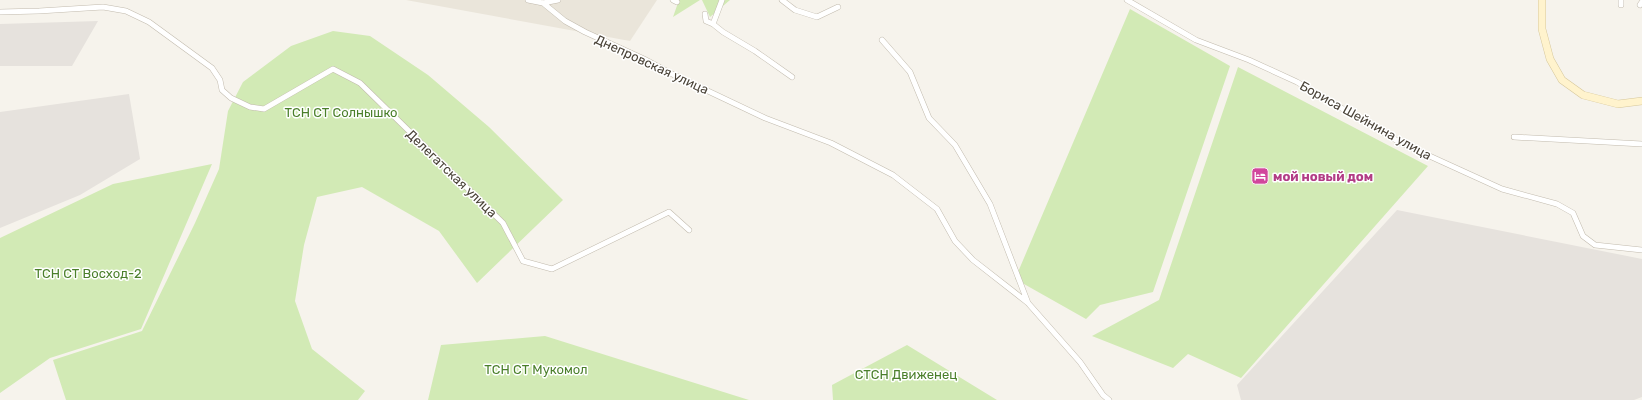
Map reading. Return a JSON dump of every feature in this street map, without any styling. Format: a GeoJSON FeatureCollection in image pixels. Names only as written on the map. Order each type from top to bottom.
{"type":"FeatureCollection","features":[{"type":"Feature","properties":{"kind":"main road"},"geometry":{"type":"LineString","coordinates":[[1542,0],[1542,29],[1550,59],[1562,80],[1583,94],[1618,104],[1642,101]]}},
{"type":"Feature","properties":{"kind":"street","name":"Днепровская улица"},"geometry":{"type":"LineString","coordinates":[[528,0],[543,3],[558,0]]}},
{"type":"Feature","properties":{"kind":"street"},"geometry":{"type":"LineString","coordinates":[[713,24],[722,0]]}},
{"type":"Feature","properties":{"kind":"street"},"geometry":{"type":"LineString","coordinates":[[782,0],[795,10],[817,17],[838,7]]}},
{"type":"Feature","properties":{"kind":"street","name":"Бориса Шейнина улица"},"geometry":{"type":"LineString","coordinates":[[1127,0],[1196,40],[1249,60],[1297,82],[1401,143],[1502,189],[1542,199],[1562,207],[1573,213],[1583,236],[1594,244],[1642,250]]}},
{"type":"Feature","properties":{"kind":"street","name":"Днепровская улица"},"geometry":{"type":"LineString","coordinates":[[543,3],[565,21],[585,32],[765,118],[831,143],[893,176],[937,209],[955,241],[973,260],[1028,303]]}},
{"type":"Feature","properties":{"kind":"street","name":"Делегатская улица"},"geometry":{"type":"LineString","coordinates":[[0,12],[103,7],[126,11],[149,22],[212,68],[220,80],[222,90],[231,98],[250,107],[264,109],[333,69],[360,83],[503,223],[523,261],[552,269],[669,212],[689,230]]}},
{"type":"Feature","properties":{"kind":"street"},"geometry":{"type":"LineString","coordinates":[[705,14],[706,21],[755,51],[792,77]]}},
{"type":"Feature","properties":{"kind":"street"},"geometry":{"type":"LineString","coordinates":[[882,40],[910,72],[929,118],[955,145],[990,204],[1028,303],[1080,362],[1103,395],[1109,400]]}},
{"type":"Feature","properties":{"kind":"street"},"geometry":{"type":"LineString","coordinates":[[1514,137],[1642,144]]}},
{"type":"Feature","properties":{"kind":"shaded area"},"geometry":{"type":"Polygon","coordinates":[[[406,0],[657,0],[630,41],[406,0]]]}},
{"type":"Feature","properties":{"kind":"shaded area"},"geometry":{"type":"Polygon","coordinates":[[[98,21],[72,66],[0,66],[0,24],[98,21]]]}},
{"type":"Feature","properties":{"kind":"shaded area"},"geometry":{"type":"Polygon","coordinates":[[[129,94],[140,159],[80,195],[0,228],[0,112],[129,94]]]}},
{"type":"Feature","properties":{"kind":"shaded area"},"geometry":{"type":"Polygon","coordinates":[[[1397,210],[1642,259],[1642,397],[1634,400],[1241,400],[1237,385],[1397,210]]]}},
{"type":"Feature","properties":{"kind":"green space"},"geometry":{"type":"Polygon","coordinates":[[[679,0],[700,0],[673,17],[679,0]]]}},
{"type":"Feature","properties":{"kind":"green space"},"geometry":{"type":"Polygon","coordinates":[[[702,0],[730,0],[710,17],[702,0]]]}},
{"type":"Feature","properties":{"kind":"green space"},"geometry":{"type":"Polygon","coordinates":[[[1130,9],[1230,66],[1153,292],[1100,305],[1086,319],[1015,279],[1130,9]]]}},
{"type":"Feature","properties":{"kind":"green space","name":"ТСН СТ Солнышко"},"geometry":{"type":"Polygon","coordinates":[[[333,31],[370,36],[428,75],[489,127],[563,200],[477,283],[439,231],[362,187],[317,197],[304,245],[295,301],[312,349],[365,391],[358,400],[66,400],[53,360],[142,331],[195,223],[219,169],[228,111],[243,82],[291,46],[333,31]]]}},
{"type":"Feature","properties":{"kind":"green space"},"geometry":{"type":"Polygon","coordinates":[[[1238,67],[1428,166],[1241,378],[1188,354],[1173,368],[1092,336],[1159,300],[1238,67]]]}},
{"type":"Feature","properties":{"kind":"green space","name":"ТСН СТ Восход-2"},"geometry":{"type":"Polygon","coordinates":[[[212,164],[141,329],[50,358],[0,393],[0,238],[113,184],[212,164]]]}},
{"type":"Feature","properties":{"kind":"green space","name":"ТСН СТ Мукомол"},"geometry":{"type":"Polygon","coordinates":[[[545,336],[749,400],[428,400],[441,345],[545,336]]]}},
{"type":"Feature","properties":{"kind":"green space","name":"СТСН Движенец"},"geometry":{"type":"Polygon","coordinates":[[[907,345],[997,400],[833,400],[832,385],[907,345]]]}},
{"type":"Feature","properties":{"kind":"place","name":"мой новый дом"},"geometry":{"type":"Point","coordinates":[1260,176]}}]}
